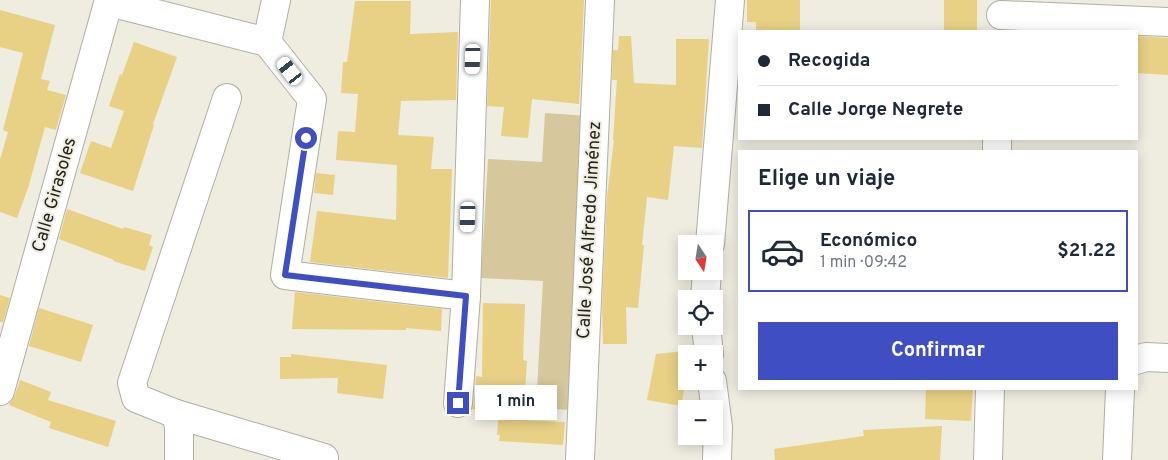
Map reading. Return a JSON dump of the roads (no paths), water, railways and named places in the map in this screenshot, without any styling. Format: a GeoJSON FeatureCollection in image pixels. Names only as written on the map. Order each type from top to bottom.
{"type":"FeatureCollection","features":[{"type":"Feature","properties":{"kind":"street"},"geometry":{"type":"LineString","coordinates":[[267,42],[276,0]]}},
{"type":"Feature","properties":{"kind":"street"},"geometry":{"type":"LineString","coordinates":[[458,403],[466,296],[475,0]]}},
{"type":"Feature","properties":{"kind":"street","name":"Calle José Alfredo Jiménez"},"geometry":{"type":"LineString","coordinates":[[580,460],[600,0]]}},
{"type":"Feature","properties":{"kind":"street"},"geometry":{"type":"LineString","coordinates":[[711,235],[730,0]]}},
{"type":"Feature","properties":{"kind":"street"},"geometry":{"type":"LineString","coordinates":[[109,1],[267,42],[312,99],[285,275],[466,296]]}},
{"type":"Feature","properties":{"kind":"street","name":"Calle Girasoles"},"geometry":{"type":"LineString","coordinates":[[0,391],[109,1]]}},
{"type":"Feature","properties":{"kind":"street"},"geometry":{"type":"LineString","coordinates":[[1001,16],[1127,17],[1168,22]]}},
{"type":"Feature","properties":{"kind":"street"},"geometry":{"type":"LineString","coordinates":[[227,98],[132,383],[136,398],[176,414],[324,458]]}},
{"type":"Feature","properties":{"kind":"street"},"geometry":{"type":"LineString","coordinates":[[1138,359],[1146,357],[1168,358]]}},
{"type":"Feature","properties":{"kind":"street"},"geometry":{"type":"LineString","coordinates":[[713,390],[718,427],[716,460]]}},
{"type":"Feature","properties":{"kind":"street"},"geometry":{"type":"LineString","coordinates":[[988,460],[990,390]]}},
{"type":"Feature","properties":{"kind":"street"},"geometry":{"type":"LineString","coordinates":[[1118,460],[1120,390]]}},
{"type":"Feature","properties":{"kind":"street"},"geometry":{"type":"LineString","coordinates":[[176,414],[179,428],[179,460]]}}]}
